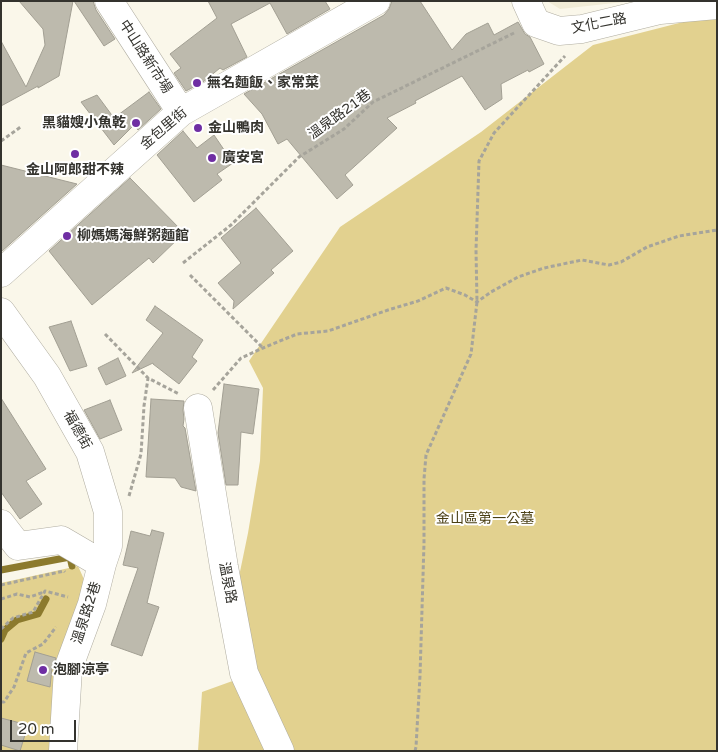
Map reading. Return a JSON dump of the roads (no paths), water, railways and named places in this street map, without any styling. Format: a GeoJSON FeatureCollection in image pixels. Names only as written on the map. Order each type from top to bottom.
{"type":"FeatureCollection","features":[{"type":"Feature","properties":{"kind":"street","name":"中山路新市場"},"geometry":{"type":"LineString","coordinates":[[109,1],[181,112]]}},
{"type":"Feature","properties":{"kind":"street","name":"金包里街"},"geometry":{"type":"LineString","coordinates":[[1,274],[181,112],[376,1]]}},
{"type":"Feature","properties":{"kind":"street","name":"文化二路"},"geometry":{"type":"LineString","coordinates":[[531,12],[559,31],[582,29],[660,10],[717,5]]}},
{"type":"Feature","properties":{"kind":"street","name":"福德街"},"geometry":{"type":"LineString","coordinates":[[1,312],[46,376],[90,452],[108,512],[108,546],[102,564]]}},
{"type":"Feature","properties":{"kind":"street","name":"溫泉路"},"geometry":{"type":"LineString","coordinates":[[198,408],[224,567],[244,673],[280,751]]}},
{"type":"Feature","properties":{"kind":"street"},"geometry":{"type":"LineString","coordinates":[[1,524],[18,546],[61,540],[102,564]]}},
{"type":"Feature","properties":{"kind":"street","name":"溫泉路2巷"},"geometry":{"type":"LineString","coordinates":[[63,751],[68,669],[92,604],[102,564]]}},
{"type":"Feature","properties":{"kind":"waterway"},"geometry":{"type":"LineString","coordinates":[[1,570],[70,557],[72,566]]}},
{"type":"Feature","properties":{"kind":"waterway"},"geometry":{"type":"LineString","coordinates":[[1,639],[5,630],[17,620],[38,614],[46,599]]}},
{"type":"Feature","properties":{"kind":"place","name":"無名麵飯、家常菜"},"geometry":{"type":"Point","coordinates":[197,83]}},
{"type":"Feature","properties":{"kind":"place","name":"黑貓嫂小魚乾"},"geometry":{"type":"Point","coordinates":[136,123]}},
{"type":"Feature","properties":{"kind":"place","name":"金山鴨肉"},"geometry":{"type":"Point","coordinates":[198,128]}},
{"type":"Feature","properties":{"kind":"place","name":"金山阿郎甜不辣"},"geometry":{"type":"Point","coordinates":[75,154]}},
{"type":"Feature","properties":{"kind":"place","name":"廣安宮"},"geometry":{"type":"Point","coordinates":[212,158]}},
{"type":"Feature","properties":{"kind":"place","name":"柳媽媽海鮮粥麵館"},"geometry":{"type":"Point","coordinates":[67,236]}},
{"type":"Feature","properties":{"kind":"place","name":"泡腳涼亭"},"geometry":{"type":"Point","coordinates":[43,670]}},
{"type":"Feature","properties":{"kind":"park label","name":"金山區第一公墓"},"geometry":{"type":"Point","coordinates":[485,519]}}]}
